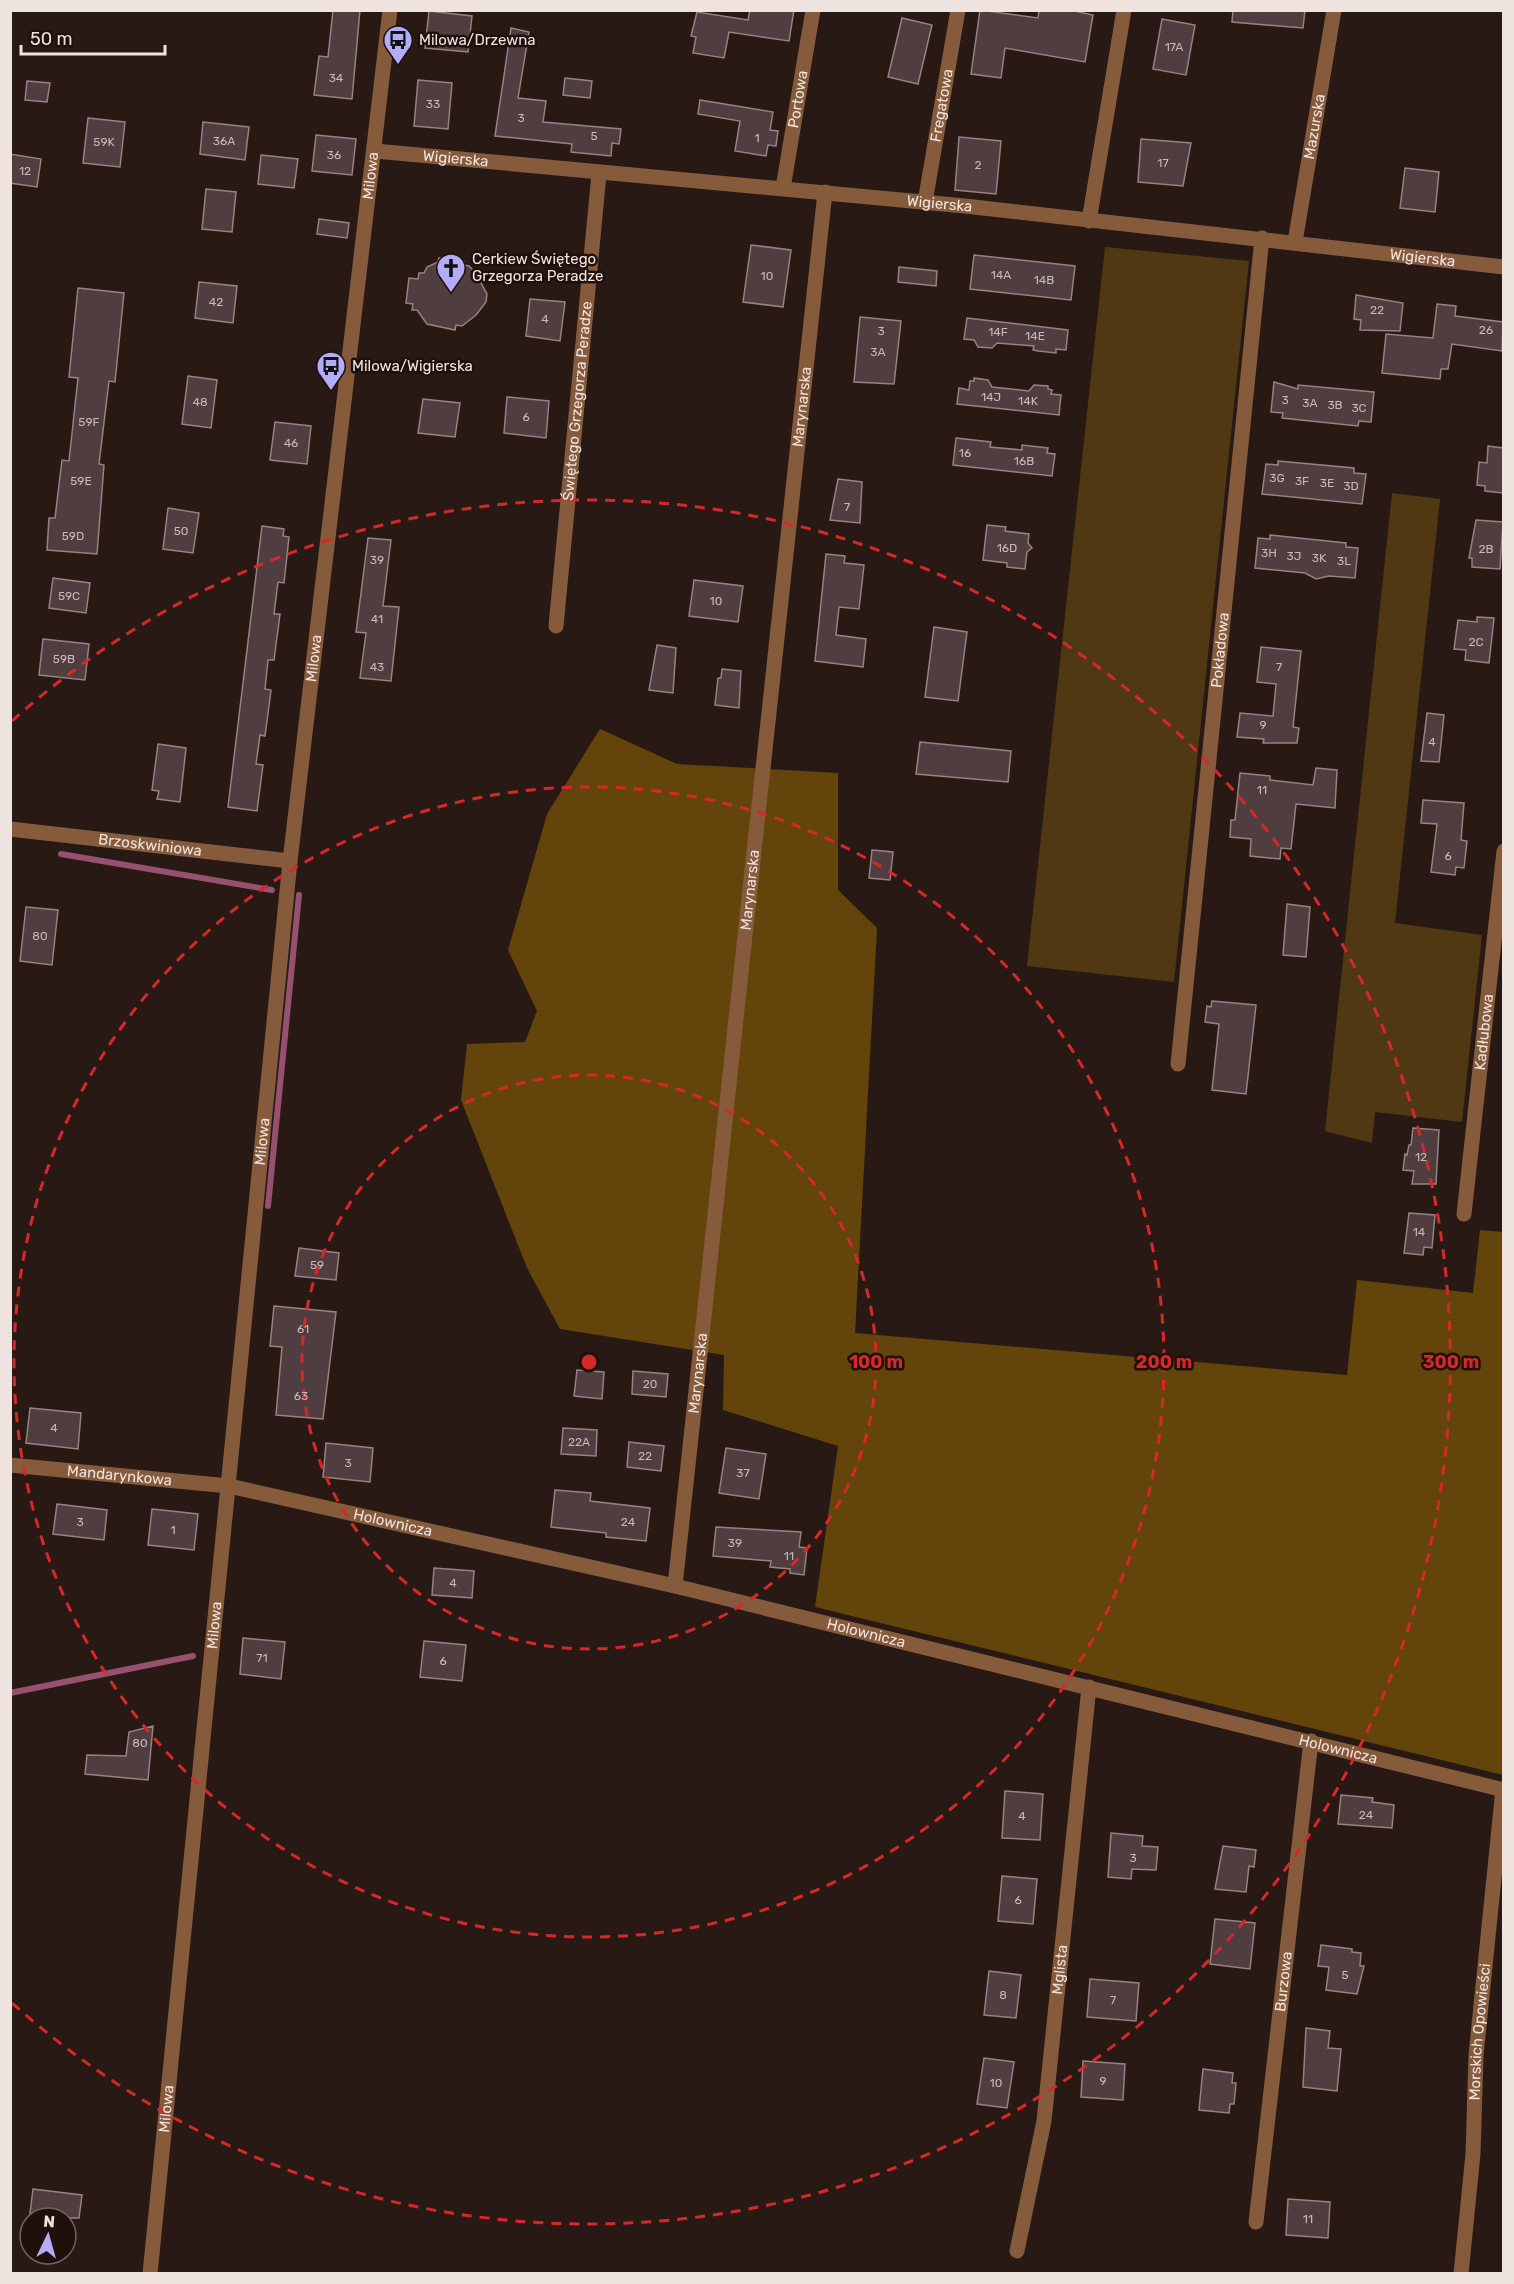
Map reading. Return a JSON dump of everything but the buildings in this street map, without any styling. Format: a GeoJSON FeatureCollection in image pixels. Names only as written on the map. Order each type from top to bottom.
{"type":"FeatureCollection","features":[{"type":"Feature","properties":{"kind":"street","name":"Milowa"},"geometry":{"type":"LineString","coordinates":[[150,2274],[290,861],[390,10]]}},
{"type":"Feature","properties":{"kind":"street","name":"Portowa"},"geometry":{"type":"LineString","coordinates":[[783,188],[813,10]]}},
{"type":"Feature","properties":{"kind":"street","name":"Fregatowa"},"geometry":{"type":"LineString","coordinates":[[925,202],[958,10]]}},
{"type":"Feature","properties":{"kind":"street"},"geometry":{"type":"LineString","coordinates":[[1089,221],[1124,10]]}},
{"type":"Feature","properties":{"kind":"street","name":"Mazurska"},"geometry":{"type":"LineString","coordinates":[[1295,242],[1334,10]]}},
{"type":"Feature","properties":{"kind":"street","name":"Wigierska"},"geometry":{"type":"LineString","coordinates":[[375,151],[599,174],[925,202],[1262,238],[1503,267]]}},
{"type":"Feature","properties":{"kind":"street","name":"Świętego Grzegorza Peradze"},"geometry":{"type":"LineString","coordinates":[[556,626],[599,174]]}},
{"type":"Feature","properties":{"kind":"street","name":"Marynarska"},"geometry":{"type":"LineString","coordinates":[[675,1586],[825,192]]}},
{"type":"Feature","properties":{"kind":"street","name":"Pokładowa"},"geometry":{"type":"LineString","coordinates":[[1178,1064],[1262,238]]}},
{"type":"Feature","properties":{"kind":"street","name":"Brzoskwiniowa"},"geometry":{"type":"LineString","coordinates":[[10,829],[290,861]]}},
{"type":"Feature","properties":{"kind":"street","name":"Kadłubowa"},"geometry":{"type":"LineString","coordinates":[[1464,1214],[1503,851]]}},
{"type":"Feature","properties":{"kind":"street","name":"Mandarynkowa"},"geometry":{"type":"LineString","coordinates":[[10,1465],[229,1486]]}},
{"type":"Feature","properties":{"kind":"street","name":"Holownicza"},"geometry":{"type":"LineString","coordinates":[[229,1486],[675,1586],[1503,1790]]}},
{"type":"Feature","properties":{"kind":"street","name":"Mglista"},"geometry":{"type":"LineString","coordinates":[[1017,2251],[1044,2121],[1089,1687]]}},
{"type":"Feature","properties":{"kind":"street","name":"Burzowa"},"geometry":{"type":"LineString","coordinates":[[1256,2222],[1311,1741]]}},
{"type":"Feature","properties":{"kind":"street","name":"Morskich Opowieści"},"geometry":{"type":"LineString","coordinates":[[1461,2274],[1473,2154],[1476,2055],[1503,1790]]}},
{"type":"Feature","properties":{"kind":"shaded area"},"geometry":{"type":"Polygon","coordinates":[[[1105,247],[1249,261],[1174,982],[1027,966],[1105,247]]]}},
{"type":"Feature","properties":{"kind":"shaded area"},"geometry":{"type":"Polygon","coordinates":[[[1392,493],[1440,499],[1395,923],[1482,935],[1462,1122],[1375,1112],[1372,1143],[1325,1131],[1392,493]]]}},
{"type":"Feature","properties":{"kind":"shaded area"},"geometry":{"type":"Polygon","coordinates":[[[600,729],[677,764],[838,773],[838,890],[877,928],[855,1333],[1347,1375],[1357,1280],[1473,1293],[1480,1230],[1503,1232],[1503,1775],[815,1607],[838,1446],[723,1410],[724,1355],[560,1329],[527,1268],[461,1100],[467,1044],[525,1042],[537,1011],[508,950],[547,814],[600,729]]]}},
{"type":"Feature","properties":{"kind":"waterway"},"geometry":{"type":"LineString","coordinates":[[61,854],[272,890]]}},
{"type":"Feature","properties":{"kind":"waterway"},"geometry":{"type":"LineString","coordinates":[[268,1206],[299,895]]}},
{"type":"Feature","properties":{"kind":"waterway"},"geometry":{"type":"LineString","coordinates":[[10,1693],[193,1656]]}},
{"type":"Feature","properties":{"kind":"place","name":"Milowa/Drzewna"},"geometry":{"type":"Point","coordinates":[398,66]}},
{"type":"Feature","properties":{"kind":"place","name":"Cerkiew Świętego Grzegorza Peradze"},"geometry":{"type":"Point","coordinates":[451,294]}},
{"type":"Feature","properties":{"kind":"place","name":"Milowa/Wigierska"},"geometry":{"type":"Point","coordinates":[331,392]}}]}
